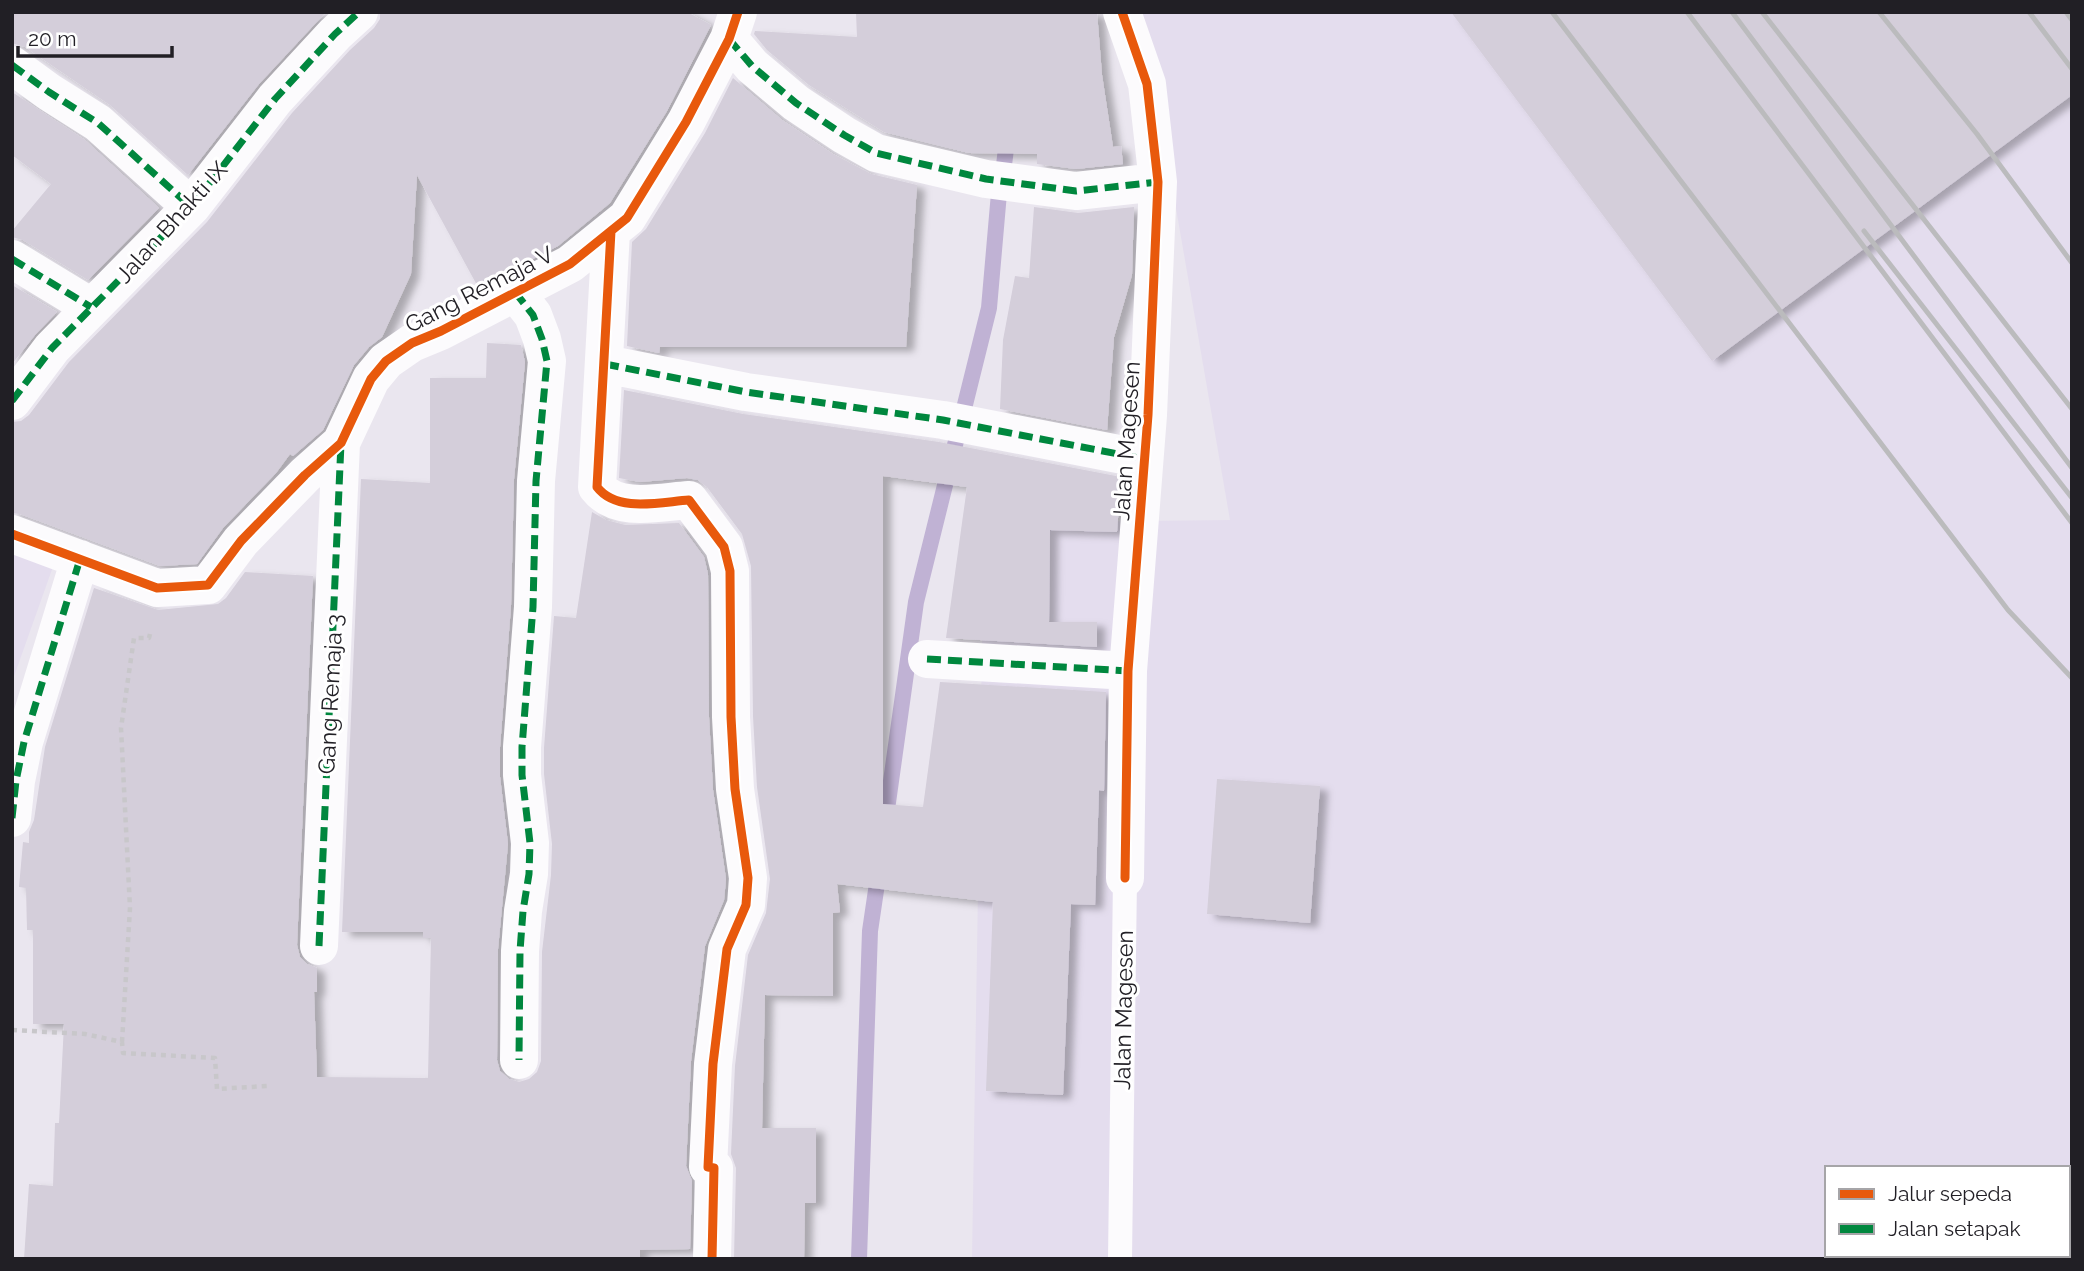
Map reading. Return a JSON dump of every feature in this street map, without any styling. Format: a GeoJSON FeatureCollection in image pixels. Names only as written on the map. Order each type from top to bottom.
{"type":"FeatureCollection","features":[{"type":"Feature","properties":{"kind":"street","name":"Jalan Bhakti IX"},"geometry":{"type":"LineString","coordinates":[[12,401],[52,348],[191,207],[275,99],[359,12]]}},
{"type":"Feature","properties":{"kind":"street","name":"Jalan Magesen"},"geometry":{"type":"LineString","coordinates":[[1122,12],[1147,84],[1158,182],[1154,310],[1128,671],[1125,878]]}},
{"type":"Feature","properties":{"kind":"street"},"geometry":{"type":"LineString","coordinates":[[733,25],[752,66],[796,103],[876,153],[1004,181],[1076,191],[1158,182]]}},
{"type":"Feature","properties":{"kind":"street","name":"Gang Remaja V"},"geometry":{"type":"LineString","coordinates":[[12,534],[157,588],[208,585],[250,531],[341,443],[371,379],[386,361],[412,343],[442,331],[570,264],[627,218],[686,122],[733,25]]}},
{"type":"Feature","properties":{"kind":"street"},"geometry":{"type":"LineString","coordinates":[[12,65],[98,123],[191,207]]}},
{"type":"Feature","properties":{"kind":"street"},"geometry":{"type":"LineString","coordinates":[[611,231],[597,487],[606,498],[623,503],[689,500],[724,547],[730,571],[731,717],[735,789],[748,878],[746,905],[727,949],[713,1064],[708,1167],[714,1168],[712,1259]]}},
{"type":"Feature","properties":{"kind":"street"},"geometry":{"type":"LineString","coordinates":[[12,259],[91,307]]}},
{"type":"Feature","properties":{"kind":"street"},"geometry":{"type":"LineString","coordinates":[[515,292],[533,316],[547,361],[536,481],[533,607],[522,747],[522,775],[530,843],[520,951],[519,1060]]}},
{"type":"Feature","properties":{"kind":"street"},"geometry":{"type":"LineString","coordinates":[[605,364],[746,392],[943,420],[1144,460]]}},
{"type":"Feature","properties":{"kind":"street","name":"Gang Remaja 3"},"geometry":{"type":"LineString","coordinates":[[319,946],[341,443]]}},
{"type":"Feature","properties":{"kind":"street"},"geometry":{"type":"LineString","coordinates":[[12,818],[24,741],[80,559]]}},
{"type":"Feature","properties":{"kind":"street"},"geometry":{"type":"LineString","coordinates":[[927,659],[1128,671]]}},
{"type":"Feature","properties":{"kind":"lane","name":"Jalan Magesen"},"geometry":{"type":"LineString","coordinates":[[1119,1259],[1125,878]]}},
{"type":"Feature","properties":{"kind":"path"},"geometry":{"type":"LineString","coordinates":[[157,588],[149,638],[134,638],[121,728],[130,908],[123,1053],[215,1058],[217,1089],[267,1086]]}},
{"type":"Feature","properties":{"kind":"path"},"geometry":{"type":"LineString","coordinates":[[12,1030],[85,1034],[122,1042]]}},
{"type":"Feature","properties":{"kind":"shaded area"},"geometry":{"type":"Polygon","coordinates":[[[1142,12],[2072,12],[2072,1259],[972,1259],[984,523],[1230,520],[1142,12]]]}},
{"type":"Feature","properties":{"kind":"shaded area"},"geometry":{"type":"Polygon","coordinates":[[[12,549],[55,561],[12,682],[12,549]]]}},
{"type":"Feature","properties":{"kind":"building"},"geometry":{"type":"Polygon","coordinates":[[[12,12],[326,12],[259,84],[188,175],[110,105],[25,47],[12,43],[12,12]]]}},
{"type":"Feature","properties":{"kind":"building"},"geometry":{"type":"Polygon","coordinates":[[[380,12],[687,12],[711,25],[667,111],[610,203],[558,246],[478,287],[417,175],[411,274],[382,337],[369,347],[354,365],[323,430],[293,456],[290,454],[276,473],[223,528],[197,564],[160,566],[12,513],[12,422],[21,421],[29,415],[69,362],[207,222],[292,113],[374,28],[380,19],[380,12]]]}},
{"type":"Feature","properties":{"kind":"building"},"geometry":{"type":"Polygon","coordinates":[[[856,12],[1097,12],[1102,75],[1113,147],[1121,146],[1123,164],[1076,169],[1037,164],[1037,154],[969,153],[884,132],[809,85],[767,50],[754,34],[755,31],[857,37],[856,12]]]}},
{"type":"Feature","properties":{"kind":"building"},"geometry":{"type":"Polygon","coordinates":[[[1451,12],[2072,12],[2072,95],[1712,361],[1451,12]]]}},
{"type":"Feature","properties":{"kind":"building"},"geometry":{"type":"Polygon","coordinates":[[[733,78],[782,120],[833,154],[871,174],[917,185],[906,347],[660,347],[659,353],[627,346],[632,242],[646,229],[705,133],[733,78]]]}},
{"type":"Feature","properties":{"kind":"building"},"geometry":{"type":"Polygon","coordinates":[[[12,92],[85,140],[159,208],[88,280],[23,240],[12,237],[12,231],[51,184],[12,155],[12,92]]]}},
{"type":"Feature","properties":{"kind":"building"},"geometry":{"type":"Polygon","coordinates":[[[1034,207],[1078,213],[1134,207],[1132,275],[1114,337],[1107,430],[1000,409],[1003,340],[1015,276],[1029,278],[1034,207]]]}},
{"type":"Feature","properties":{"kind":"building"},"geometry":{"type":"Polygon","coordinates":[[[12,285],[57,312],[12,364],[12,285]]]}},
{"type":"Feature","properties":{"kind":"building"},"geometry":{"type":"Polygon","coordinates":[[[487,343],[521,345],[525,362],[514,479],[511,606],[500,747],[500,777],[508,844],[498,949],[497,1060],[500,1071],[509,1079],[519,1082],[529,1079],[537,1072],[541,1061],[542,952],[552,844],[544,774],[544,748],[554,616],[576,618],[592,512],[606,520],[625,525],[679,523],[704,557],[708,574],[709,717],[713,790],[726,879],[724,900],[705,946],[691,1061],[686,1166],[692,1181],[690,1249],[640,1250],[640,1259],[24,1259],[29,1184],[53,1186],[55,1123],[59,1123],[64,1024],[33,1024],[33,930],[27,930],[26,888],[19,887],[23,842],[29,843],[45,747],[94,588],[158,610],[218,604],[226,598],[245,572],[313,576],[297,945],[300,957],[317,968],[317,992],[314,992],[317,1077],[428,1078],[431,938],[423,938],[423,932],[342,932],[361,479],[430,483],[430,378],[486,378],[487,343]]]}},
{"type":"Feature","properties":{"kind":"building"},"geometry":{"type":"Polygon","coordinates":[[[624,390],[743,414],[939,442],[1121,477],[1117,532],[1050,530],[1049,622],[1097,622],[1097,647],[946,638],[967,487],[883,476],[883,804],[923,807],[940,682],[1106,692],[1104,791],[1099,790],[1095,905],[1071,904],[1063,1095],[986,1091],[993,902],[837,884],[840,912],[833,913],[833,996],[765,995],[762,1128],[816,1128],[816,1203],[805,1203],[804,1259],[734,1259],[736,1168],[731,1154],[735,1066],[748,955],[766,913],[770,879],[757,787],[751,566],[742,534],[707,487],[698,480],[687,478],[640,482],[619,478],[624,390]]]}},
{"type":"Feature","properties":{"kind":"building"},"geometry":{"type":"Polygon","coordinates":[[[1217,779],[1320,786],[1310,923],[1207,914],[1217,779]]]}},
{"type":"Feature","properties":{"kind":"waterway"},"geometry":{"type":"LineString","coordinates":[[1004,165],[1008,132]]}},
{"type":"Feature","properties":{"kind":"waterway"},"geometry":{"type":"LineString","coordinates":[[885,824],[916,602],[989,308],[999,193]]}},
{"type":"Feature","properties":{"kind":"waterway"},"geometry":{"type":"LineString","coordinates":[[859,1259],[870,931],[879,870]]}},
{"type":"Feature","properties":{"kind":"railway"},"geometry":{"type":"LineString","coordinates":[[1552,12],[2008,610],[2072,678]]}},
{"type":"Feature","properties":{"kind":"railway"},"geometry":{"type":"LineString","coordinates":[[1687,12],[2072,523]]}},
{"type":"Feature","properties":{"kind":"railway"},"geometry":{"type":"LineString","coordinates":[[1732,12],[2072,468]]}},
{"type":"Feature","properties":{"kind":"railway"},"geometry":{"type":"LineString","coordinates":[[1762,12],[2072,409]]}},
{"type":"Feature","properties":{"kind":"railway"},"geometry":{"type":"LineString","coordinates":[[1879,12],[1977,134],[2072,263]]}},
{"type":"Feature","properties":{"kind":"railway"},"geometry":{"type":"LineString","coordinates":[[2029,12],[2072,69]]}},
{"type":"Feature","properties":{"kind":"railway"},"geometry":{"type":"LineString","coordinates":[[2066,12],[2072,20]]}},
{"type":"Feature","properties":{"kind":"railway"},"geometry":{"type":"LineString","coordinates":[[1864,231],[2072,498]]}},
{"type":"Feature","properties":{"kind":"marked path"},"geometry":{"type":"LineString","coordinates":[[12,401],[52,348],[191,207],[275,99],[359,12]]}},
{"type":"Feature","properties":{"kind":"marked path"},"geometry":{"type":"LineString","coordinates":[[729,39],[752,66],[796,103],[876,153],[986,179],[1076,191],[1158,182]]}},
{"type":"Feature","properties":{"kind":"marked path"},"geometry":{"type":"LineString","coordinates":[[12,65],[98,123],[191,207]]}},
{"type":"Feature","properties":{"kind":"marked path"},"geometry":{"type":"LineString","coordinates":[[12,259],[91,307]]}},
{"type":"Feature","properties":{"kind":"marked path"},"geometry":{"type":"LineString","coordinates":[[515,292],[533,315],[547,361],[536,481],[533,607],[522,747],[522,775],[530,843],[520,951],[519,1060]]}},
{"type":"Feature","properties":{"kind":"marked path"},"geometry":{"type":"LineString","coordinates":[[605,364],[746,392],[943,420],[1144,459]]}},
{"type":"Feature","properties":{"kind":"marked path"},"geometry":{"type":"LineString","coordinates":[[319,946],[341,443]]}},
{"type":"Feature","properties":{"kind":"marked path"},"geometry":{"type":"LineString","coordinates":[[12,818],[24,742],[80,559]]}},
{"type":"Feature","properties":{"kind":"marked path"},"geometry":{"type":"LineString","coordinates":[[927,659],[1128,671]]}},
{"type":"Feature","properties":{"kind":"cycle path"},"geometry":{"type":"LineString","coordinates":[[12,534],[157,588],[208,585],[241,541],[305,475],[341,443],[371,379],[386,361],[412,343],[441,331],[570,264],[627,218],[686,122],[729,39],[738,12]]}},
{"type":"Feature","properties":{"kind":"cycle path"},"geometry":{"type":"LineString","coordinates":[[1122,12],[1147,84],[1158,182],[1148,415],[1128,671],[1125,878]]}},
{"type":"Feature","properties":{"kind":"cycle path"},"geometry":{"type":"LineString","coordinates":[[611,231],[597,487],[606,495],[627,503],[652,504],[689,500],[724,547],[730,571],[731,717],[735,789],[748,878],[746,905],[727,949],[713,1064],[708,1167],[714,1168],[712,1259]]}}]}
